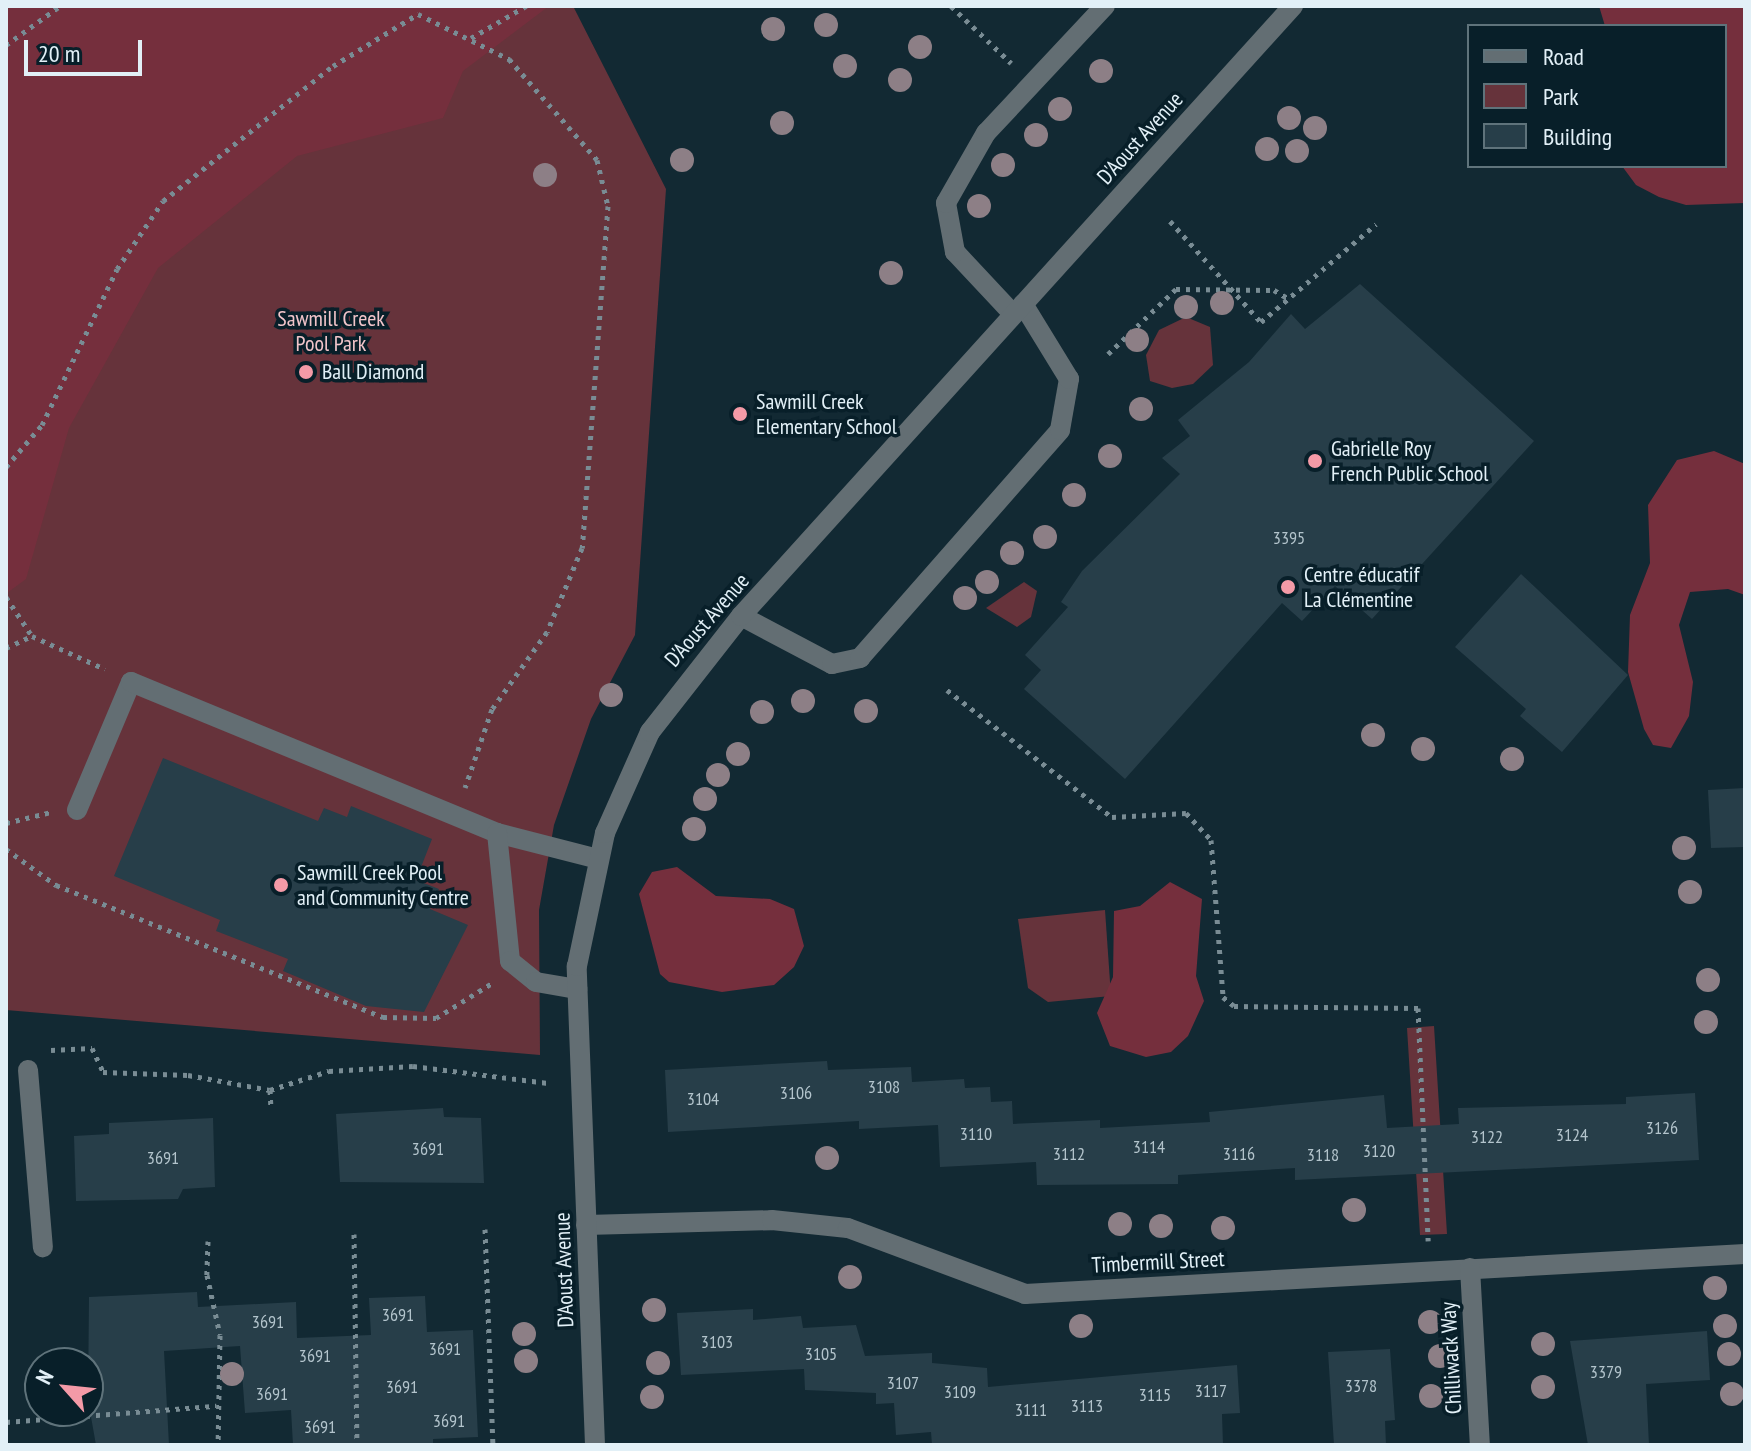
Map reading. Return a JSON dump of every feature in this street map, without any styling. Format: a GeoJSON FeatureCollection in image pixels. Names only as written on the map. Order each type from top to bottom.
{"type":"FeatureCollection","features":[{"type":"Feature","properties":{"kind":"street"},"geometry":{"type":"LineString","coordinates":[[741,616],[832,664],[860,658],[1060,430],[1069,379],[1018,309],[955,252],[946,203],[986,133],[1105,6]]}},
{"type":"Feature","properties":{"kind":"street","name":"D'Aoust Avenue"},"geometry":{"type":"LineString","coordinates":[[595,1445],[577,989],[598,859],[650,732],[741,616],[1293,6]]}},
{"type":"Feature","properties":{"kind":"street"},"geometry":{"type":"LineString","coordinates":[[77,810],[131,682],[497,833],[598,859]]}},
{"type":"Feature","properties":{"kind":"street"},"geometry":{"type":"LineString","coordinates":[[497,833],[510,961],[536,982],[577,989]]}},
{"type":"Feature","properties":{"kind":"street"},"geometry":{"type":"LineString","coordinates":[[28,1070],[43,1247]]}},
{"type":"Feature","properties":{"kind":"street","name":"Timbermill Street"},"geometry":{"type":"LineString","coordinates":[[586,1225],[772,1220],[848,1228],[1025,1294],[1745,1254]]}},
{"type":"Feature","properties":{"kind":"street","name":"Chilliwack Way"},"geometry":{"type":"LineString","coordinates":[[1470,1268],[1480,1445]]}},
{"type":"Feature","properties":{"kind":"path"},"geometry":{"type":"LineString","coordinates":[[6,45],[60,6]]}},
{"type":"Feature","properties":{"kind":"path"},"geometry":{"type":"LineString","coordinates":[[6,467],[42,425],[117,269],[163,201],[333,66],[426,6]]}},
{"type":"Feature","properties":{"kind":"path"},"geometry":{"type":"LineString","coordinates":[[471,38],[526,6]]}},
{"type":"Feature","properties":{"kind":"path"},"geometry":{"type":"LineString","coordinates":[[951,6],[1033,83]]}},
{"type":"Feature","properties":{"kind":"path"},"geometry":{"type":"LineString","coordinates":[[418,14],[471,38],[534,80],[597,160],[608,206],[582,548],[547,632],[492,709],[456,816]]}},
{"type":"Feature","properties":{"kind":"path"},"geometry":{"type":"LineString","coordinates":[[1170,221],[1227,289],[1261,322],[1376,224]]}},
{"type":"Feature","properties":{"kind":"path"},"geometry":{"type":"LineString","coordinates":[[1108,354],[1176,289],[1274,290],[1289,299]]}},
{"type":"Feature","properties":{"kind":"path"},"geometry":{"type":"LineString","coordinates":[[6,597],[32,636],[131,682]]}},
{"type":"Feature","properties":{"kind":"path"},"geometry":{"type":"LineString","coordinates":[[6,648],[32,636]]}},
{"type":"Feature","properties":{"kind":"path"},"geometry":{"type":"LineString","coordinates":[[947,690],[1112,817],[1186,813],[1211,840],[1223,997],[1234,1006],[1418,1008],[1430,1270]]}},
{"type":"Feature","properties":{"kind":"path"},"geometry":{"type":"LineString","coordinates":[[6,823],[77,810]]}},
{"type":"Feature","properties":{"kind":"path"},"geometry":{"type":"LineString","coordinates":[[6,849],[56,885],[383,1017],[436,1018],[482,994],[510,961]]}},
{"type":"Feature","properties":{"kind":"path"},"geometry":{"type":"LineString","coordinates":[[44,1050],[92,1048],[103,1072],[188,1075],[270,1090],[329,1071],[413,1066],[548,1083]]}},
{"type":"Feature","properties":{"kind":"path"},"geometry":{"type":"LineString","coordinates":[[270,1090],[271,1108]]}},
{"type":"Feature","properties":{"kind":"path"},"geometry":{"type":"LineString","coordinates":[[485,1229],[493,1445]]}},
{"type":"Feature","properties":{"kind":"path"},"geometry":{"type":"LineString","coordinates":[[354,1234],[357,1445]]}},
{"type":"Feature","properties":{"kind":"path"},"geometry":{"type":"LineString","coordinates":[[208,1241],[207,1275],[220,1335],[216,1406],[218,1445]]}},
{"type":"Feature","properties":{"kind":"path"},"geometry":{"type":"LineString","coordinates":[[6,1422],[216,1406]]}},
{"type":"Feature","properties":{"kind":"green space","name":"Sawmill Creek Pool Park"},"geometry":{"type":"Polygon","coordinates":[[[6,6],[573,6],[666,189],[635,635],[591,719],[554,825],[539,910],[540,1055],[6,1010],[6,6]]]}},
{"type":"Feature","properties":{"kind":"green space"},"geometry":{"type":"Polygon","coordinates":[[[1186,317],[1210,327],[1213,365],[1193,384],[1172,388],[1150,381],[1146,355],[1159,330],[1186,317]]]}},
{"type":"Feature","properties":{"kind":"green space"},"geometry":{"type":"Polygon","coordinates":[[[1024,582],[1037,591],[1031,617],[1017,627],[986,608],[1024,582]]]}},
{"type":"Feature","properties":{"kind":"green space"},"geometry":{"type":"Polygon","coordinates":[[[1105,910],[1111,996],[1048,1002],[1028,988],[1018,919],[1105,910]]]}},
{"type":"Feature","properties":{"kind":"green space"},"geometry":{"type":"Polygon","coordinates":[[[1434,1026],[1447,1234],[1420,1235],[1407,1028],[1434,1026]]]}},
{"type":"Feature","properties":{"kind":"shaded area"},"geometry":{"type":"Polygon","coordinates":[[[6,6],[549,6],[463,71],[443,118],[297,156],[158,268],[69,428],[26,579],[7,593],[6,6]]]}},
{"type":"Feature","properties":{"kind":"shaded area"},"geometry":{"type":"Polygon","coordinates":[[[1599,6],[1745,6],[1745,203],[1686,205],[1659,197],[1636,185],[1623,168],[1727,168],[1727,24],[1604,24],[1599,6]]]}},
{"type":"Feature","properties":{"kind":"shaded area"},"geometry":{"type":"Polygon","coordinates":[[[1714,451],[1745,464],[1745,595],[1728,589],[1690,592],[1679,625],[1693,682],[1689,716],[1671,748],[1653,745],[1644,729],[1628,672],[1630,615],[1650,563],[1648,505],[1677,460],[1714,451]]]}},
{"type":"Feature","properties":{"kind":"shaded area"},"geometry":{"type":"Polygon","coordinates":[[[677,867],[716,896],[770,899],[794,909],[804,946],[794,967],[774,985],[722,992],[669,982],[660,974],[639,894],[652,872],[677,867]]]}},
{"type":"Feature","properties":{"kind":"shaded area"},"geometry":{"type":"Polygon","coordinates":[[[1170,882],[1202,899],[1196,976],[1204,1001],[1188,1036],[1171,1052],[1146,1057],[1110,1046],[1097,1013],[1113,977],[1114,911],[1140,906],[1170,882]]]}},
{"type":"Feature","properties":{"kind":"building"},"geometry":{"type":"Polygon","coordinates":[[[1360,284],[1534,441],[1372,619],[1335,586],[1302,621],[1282,603],[1125,779],[1024,689],[1041,670],[1025,655],[1068,607],[1061,602],[1082,571],[1180,474],[1162,458],[1190,436],[1178,420],[1249,362],[1291,314],[1305,329],[1360,284]]]}},
{"type":"Feature","properties":{"kind":"building"},"geometry":{"type":"Polygon","coordinates":[[[1521,574],[1628,675],[1562,752],[1520,716],[1526,709],[1455,647],[1521,574]]]}},
{"type":"Feature","properties":{"kind":"building","name":"Sawmill Creek Pool and Community Centre"},"geometry":{"type":"Polygon","coordinates":[[[163,758],[318,821],[324,808],[347,817],[351,806],[432,839],[416,880],[439,889],[430,909],[468,925],[424,1012],[366,1006],[283,971],[288,959],[216,931],[220,920],[114,876],[163,758]]]}},
{"type":"Feature","properties":{"kind":"building"},"geometry":{"type":"Polygon","coordinates":[[[1745,788],[1745,847],[1711,848],[1708,790],[1745,788]]]}},
{"type":"Feature","properties":{"kind":"building"},"geometry":{"type":"Polygon","coordinates":[[[827,1061],[828,1070],[911,1067],[912,1082],[964,1079],[965,1088],[990,1087],[991,1102],[1012,1101],[1013,1124],[1100,1120],[1100,1128],[1210,1122],[1209,1112],[1384,1095],[1387,1128],[1459,1124],[1458,1108],[1626,1104],[1626,1097],[1695,1093],[1699,1160],[1295,1180],[1295,1168],[1178,1175],[1178,1184],[1037,1185],[1036,1162],[940,1167],[938,1125],[859,1129],[859,1121],[668,1132],[665,1070],[827,1061]]]}},
{"type":"Feature","properties":{"kind":"building"},"geometry":{"type":"Polygon","coordinates":[[[443,1108],[444,1117],[481,1118],[484,1183],[340,1182],[336,1114],[443,1108]]]}},
{"type":"Feature","properties":{"kind":"building"},"geometry":{"type":"Polygon","coordinates":[[[213,1118],[215,1187],[183,1189],[178,1199],[76,1201],[74,1136],[109,1134],[109,1123],[213,1118]]]}},
{"type":"Feature","properties":{"kind":"building"},"geometry":{"type":"Polygon","coordinates":[[[197,1292],[198,1307],[296,1302],[297,1338],[371,1335],[369,1298],[425,1296],[427,1332],[473,1330],[478,1437],[433,1439],[433,1445],[293,1445],[291,1410],[245,1413],[240,1346],[164,1351],[169,1445],[96,1445],[93,1427],[104,1427],[104,1347],[89,1347],[89,1297],[197,1292]]]}},
{"type":"Feature","properties":{"kind":"building"},"geometry":{"type":"Polygon","coordinates":[[[753,1309],[753,1320],[801,1316],[803,1328],[856,1325],[865,1356],[932,1353],[932,1363],[987,1368],[988,1387],[1237,1365],[1240,1413],[1222,1414],[1223,1445],[932,1445],[931,1432],[896,1435],[894,1403],[876,1404],[876,1393],[805,1390],[804,1369],[681,1375],[677,1313],[753,1309]]]}},
{"type":"Feature","properties":{"kind":"building"},"geometry":{"type":"Polygon","coordinates":[[[1707,1331],[1710,1380],[1646,1384],[1649,1445],[1588,1445],[1570,1341],[1707,1331]]]}},
{"type":"Feature","properties":{"kind":"building"},"geometry":{"type":"Polygon","coordinates":[[[1390,1349],[1395,1420],[1385,1421],[1386,1445],[1334,1445],[1328,1352],[1390,1349]]]}},
{"type":"Feature","properties":{"kind":"place","name":"Ball Diamond"},"geometry":{"type":"Point","coordinates":[306,372]}},
{"type":"Feature","properties":{"kind":"place","name":"Sawmill Creek Elementary School"},"geometry":{"type":"Point","coordinates":[740,414]}},
{"type":"Feature","properties":{"kind":"place","name":"Gabrielle Roy French Public School"},"geometry":{"type":"Point","coordinates":[1315,461]}},
{"type":"Feature","properties":{"kind":"place","name":"Centre éducatif La Clémentine"},"geometry":{"type":"Point","coordinates":[1288,587]}},
{"type":"Feature","properties":{"kind":"place","name":"Sawmill Creek Pool and Community Centre"},"geometry":{"type":"Point","coordinates":[281,885]}}]}
